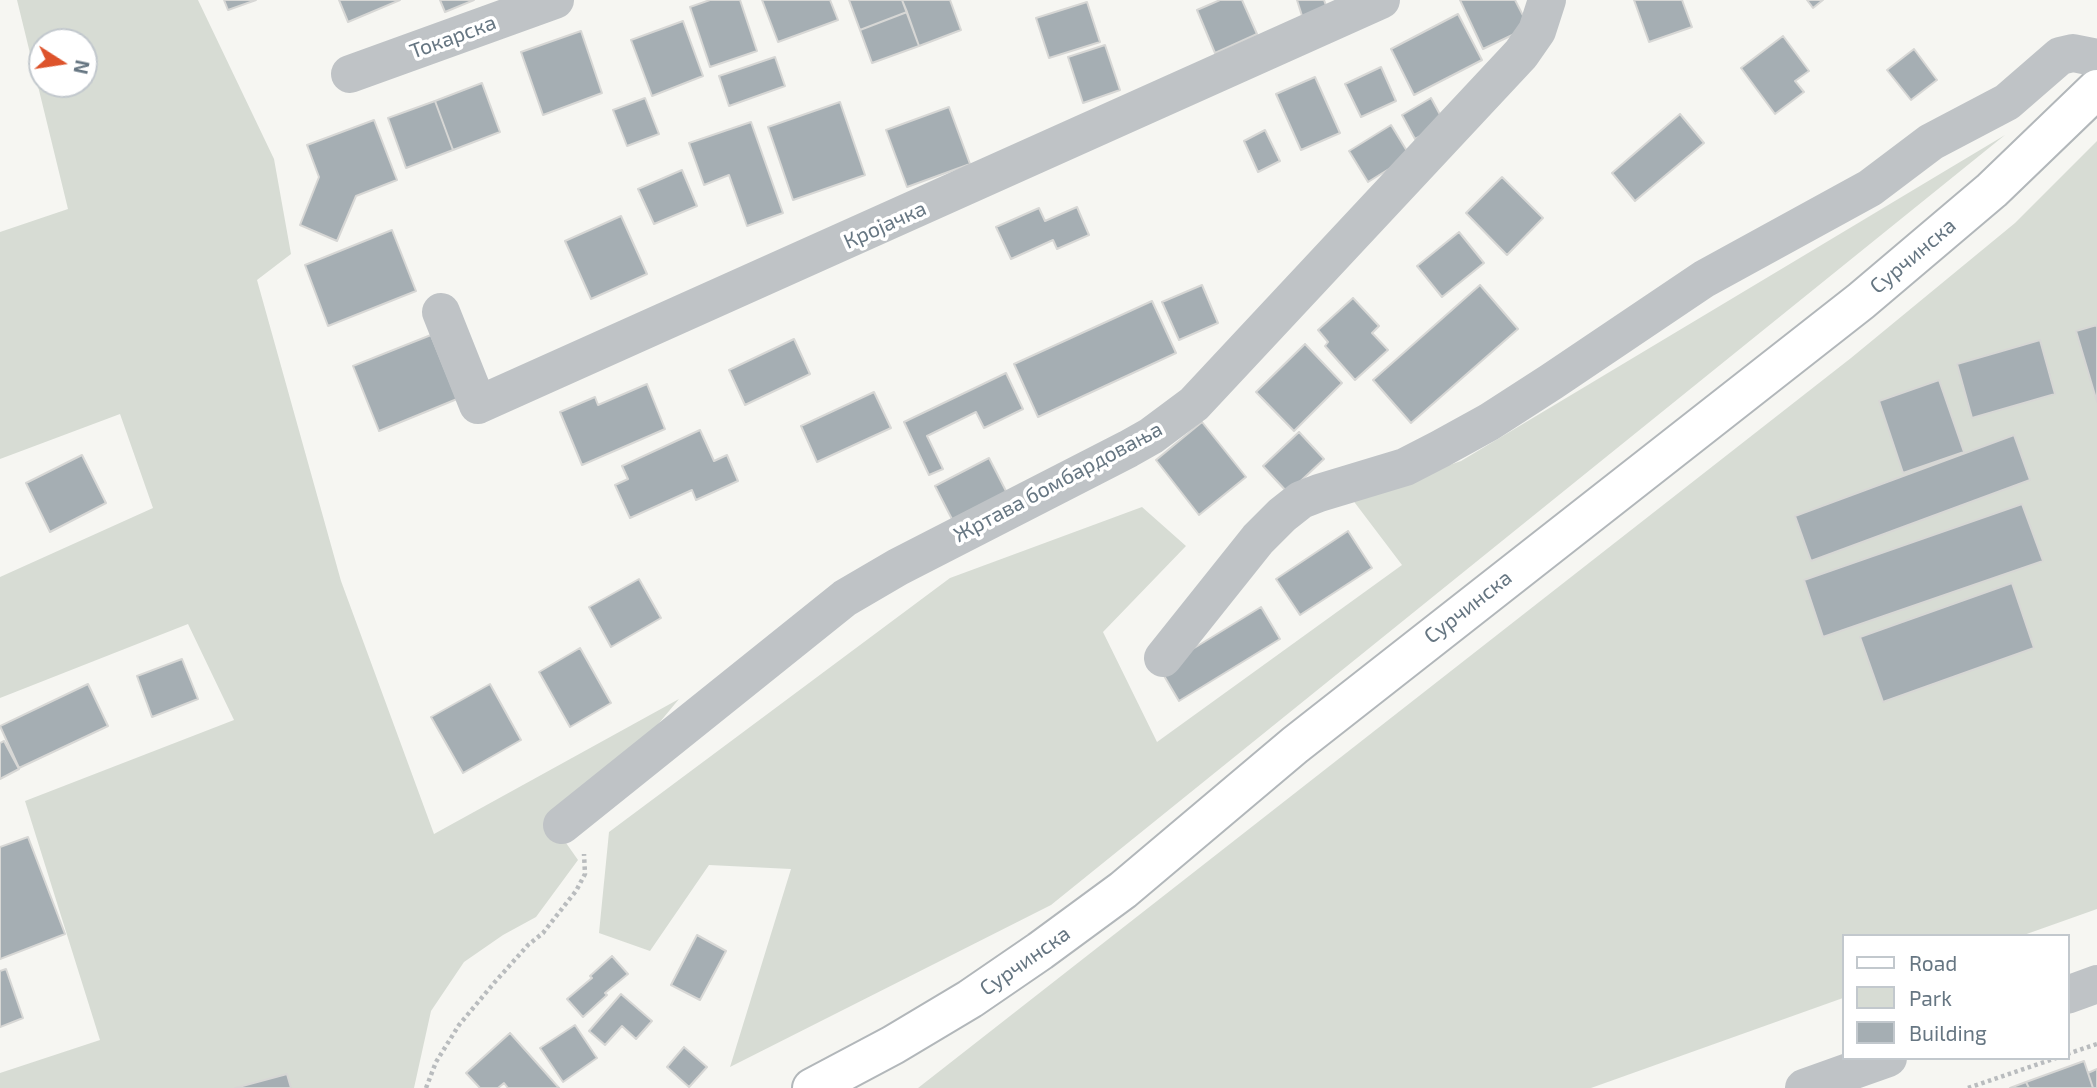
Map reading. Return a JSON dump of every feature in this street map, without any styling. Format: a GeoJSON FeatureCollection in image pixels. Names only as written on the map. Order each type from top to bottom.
{"type":"FeatureCollection","features":[{"type":"Feature","properties":{"kind":"main road","name":"Сурчинска"},"geometry":{"type":"LineString","coordinates":[[812,1088],[893,1045],[970,999],[1123,890],[1295,745],[1861,301],[1992,190],[2097,89]]}},
{"type":"Feature","properties":{"kind":"street","name":"Токарска"},"geometry":{"type":"LineString","coordinates":[[350,74],[555,0]]}},
{"type":"Feature","properties":{"kind":"street","name":"Кројачка"},"geometry":{"type":"LineString","coordinates":[[442,312],[478,405],[1381,0]]}},
{"type":"Feature","properties":{"kind":"street","name":"Жртава бомбардовања"},"geometry":{"type":"LineString","coordinates":[[573,840],[845,598],[898,567],[1152,436],[1194,404],[1521,54],[1537,32],[1546,3]]}},
{"type":"Feature","properties":{"kind":"street"},"geometry":{"type":"LineString","coordinates":[[1163,658],[1258,539],[1301,500],[1397,470],[1489,422],[1704,279],[1862,193],[1893,173],[1931,142],[2007,102],[2060,56],[2073,53],[2097,58]]}},
{"type":"Feature","properties":{"kind":"street"},"geometry":{"type":"LineString","coordinates":[[2069,994],[2097,984]]}},
{"type":"Feature","properties":{"kind":"street"},"geometry":{"type":"LineString","coordinates":[[1804,1088],[1882,1060]]}},
{"type":"Feature","properties":{"kind":"path"},"geometry":{"type":"LineString","coordinates":[[426,1088],[436,1062],[459,1025],[494,982],[528,945],[543,933],[576,891],[585,874],[573,840]]}},
{"type":"Feature","properties":{"kind":"path"},"geometry":{"type":"LineString","coordinates":[[2069,1053],[2097,1044]]}},
{"type":"Feature","properties":{"kind":"path"},"geometry":{"type":"LineString","coordinates":[[1968,1088],[2050,1060]]}},
{"type":"Feature","properties":{"kind":"green space"},"geometry":{"type":"Polygon","coordinates":[[[17,0],[198,0],[274,159],[291,254],[257,280],[341,581],[434,834],[679,699],[640,746],[550,820],[578,860],[536,917],[503,935],[464,962],[431,1011],[414,1088],[0,1088],[0,1073],[100,1040],[25,801],[234,720],[188,624],[0,698],[0,577],[153,508],[120,414],[0,459],[0,232],[68,209],[41,98],[98,98],[98,28],[28,28],[28,45],[17,0]]]}},
{"type":"Feature","properties":{"kind":"green space"},"geometry":{"type":"Polygon","coordinates":[[[2005,135],[1051,905],[730,1067],[791,869],[709,865],[650,951],[599,933],[609,832],[950,578],[1142,507],[1186,546],[1103,632],[1157,742],[1402,565],[1352,499],[1461,461],[2005,135]]]}},
{"type":"Feature","properties":{"kind":"green space"},"geometry":{"type":"Polygon","coordinates":[[[2097,141],[2097,909],[2027,934],[1842,934],[1842,998],[1591,1088],[918,1088],[1851,358],[2015,223],[2097,141]]]}},
{"type":"Feature","properties":{"kind":"building"},"geometry":{"type":"Polygon","coordinates":[[[224,0],[256,0],[228,10],[224,0]]]}},
{"type":"Feature","properties":{"kind":"building"},"geometry":{"type":"Polygon","coordinates":[[[339,0],[400,0],[348,22],[339,0]]]}},
{"type":"Feature","properties":{"kind":"building"},"geometry":{"type":"Polygon","coordinates":[[[440,0],[474,0],[445,12],[440,0]]]}},
{"type":"Feature","properties":{"kind":"building"},"geometry":{"type":"Polygon","coordinates":[[[710,0],[740,0],[757,51],[710,67],[690,7],[710,0]]]}},
{"type":"Feature","properties":{"kind":"building"},"geometry":{"type":"Polygon","coordinates":[[[762,0],[830,0],[838,20],[778,42],[762,0]]]}},
{"type":"Feature","properties":{"kind":"building"},"geometry":{"type":"Polygon","coordinates":[[[849,0],[902,0],[907,12],[860,30],[849,0]]]}},
{"type":"Feature","properties":{"kind":"building"},"geometry":{"type":"Polygon","coordinates":[[[902,0],[950,0],[961,30],[919,46],[902,0]]]}},
{"type":"Feature","properties":{"kind":"building"},"geometry":{"type":"Polygon","coordinates":[[[1220,0],[1242,0],[1257,34],[1215,53],[1197,10],[1220,0]]]}},
{"type":"Feature","properties":{"kind":"building"},"geometry":{"type":"Polygon","coordinates":[[[1297,0],[1324,0],[1328,11],[1303,19],[1297,0]]]}},
{"type":"Feature","properties":{"kind":"building"},"geometry":{"type":"Polygon","coordinates":[[[1460,0],[1515,0],[1529,27],[1483,49],[1460,0]]]}},
{"type":"Feature","properties":{"kind":"building"},"geometry":{"type":"Polygon","coordinates":[[[1634,0],[1682,0],[1692,27],[1649,42],[1634,0]]]}},
{"type":"Feature","properties":{"kind":"building"},"geometry":{"type":"Polygon","coordinates":[[[1807,0],[1823,0],[1813,8],[1807,0]]]}},
{"type":"Feature","properties":{"kind":"building"},"geometry":{"type":"Polygon","coordinates":[[[1087,2],[1100,42],[1049,58],[1036,18],[1087,2]]]}},
{"type":"Feature","properties":{"kind":"building"},"geometry":{"type":"Polygon","coordinates":[[[907,12],[919,46],[872,63],[860,30],[907,12]]]}},
{"type":"Feature","properties":{"kind":"building"},"geometry":{"type":"Polygon","coordinates":[[[1458,14],[1482,60],[1414,95],[1391,49],[1458,14]]]}},
{"type":"Feature","properties":{"kind":"building"},"geometry":{"type":"Polygon","coordinates":[[[683,21],[703,76],[652,96],[631,40],[683,21]]]}},
{"type":"Feature","properties":{"kind":"building"},"geometry":{"type":"Polygon","coordinates":[[[581,31],[602,93],[543,115],[521,52],[581,31]]]}},
{"type":"Feature","properties":{"kind":"building"},"geometry":{"type":"Polygon","coordinates":[[[1783,36],[1809,71],[1795,81],[1804,92],[1775,114],[1741,68],[1783,36]]]}},
{"type":"Feature","properties":{"kind":"building"},"geometry":{"type":"Polygon","coordinates":[[[1105,45],[1120,90],[1083,103],[1068,57],[1105,45]]]}},
{"type":"Feature","properties":{"kind":"building"},"geometry":{"type":"Polygon","coordinates":[[[1914,49],[1937,80],[1911,100],[1887,70],[1914,49]]]}},
{"type":"Feature","properties":{"kind":"building"},"geometry":{"type":"Polygon","coordinates":[[[775,57],[785,86],[729,106],[719,76],[775,57]]]}},
{"type":"Feature","properties":{"kind":"building"},"geometry":{"type":"Polygon","coordinates":[[[1381,67],[1396,101],[1361,117],[1345,84],[1381,67]]]}},
{"type":"Feature","properties":{"kind":"building"},"geometry":{"type":"Polygon","coordinates":[[[1315,77],[1340,133],[1301,150],[1276,94],[1315,77]]]}},
{"type":"Feature","properties":{"kind":"building"},"geometry":{"type":"Polygon","coordinates":[[[482,83],[500,132],[453,150],[435,101],[482,83]]]}},
{"type":"Feature","properties":{"kind":"building"},"geometry":{"type":"Polygon","coordinates":[[[645,98],[659,134],[627,146],[613,110],[645,98]]]}},
{"type":"Feature","properties":{"kind":"building"},"geometry":{"type":"Polygon","coordinates":[[[1431,98],[1444,122],[1415,139],[1402,115],[1431,98]]]}},
{"type":"Feature","properties":{"kind":"building"},"geometry":{"type":"Polygon","coordinates":[[[435,101],[453,150],[406,168],[388,118],[435,101]]]}},
{"type":"Feature","properties":{"kind":"building"},"geometry":{"type":"Polygon","coordinates":[[[840,102],[865,175],[793,200],[768,127],[840,102]]]}},
{"type":"Feature","properties":{"kind":"building"},"geometry":{"type":"Polygon","coordinates":[[[949,107],[970,164],[907,187],[886,130],[949,107]]]}},
{"type":"Feature","properties":{"kind":"building"},"geometry":{"type":"Polygon","coordinates":[[[1680,114],[1704,143],[1635,201],[1612,173],[1680,114]]]}},
{"type":"Feature","properties":{"kind":"building"},"geometry":{"type":"Polygon","coordinates":[[[374,120],[397,180],[356,196],[337,241],[300,225],[319,177],[307,145],[374,120]]]}},
{"type":"Feature","properties":{"kind":"building"},"geometry":{"type":"Polygon","coordinates":[[[751,122],[783,213],[747,226],[729,175],[704,185],[689,143],[751,122]]]}},
{"type":"Feature","properties":{"kind":"building"},"geometry":{"type":"Polygon","coordinates":[[[1391,125],[1410,156],[1368,182],[1349,151],[1391,125]]]}},
{"type":"Feature","properties":{"kind":"building"},"geometry":{"type":"Polygon","coordinates":[[[1265,130],[1280,161],[1258,172],[1244,141],[1265,130]]]}},
{"type":"Feature","properties":{"kind":"building"},"geometry":{"type":"Polygon","coordinates":[[[682,170],[697,206],[654,224],[638,189],[682,170]]]}},
{"type":"Feature","properties":{"kind":"building"},"geometry":{"type":"Polygon","coordinates":[[[1502,177],[1543,218],[1507,255],[1466,213],[1502,177]]]}},
{"type":"Feature","properties":{"kind":"building"},"geometry":{"type":"Polygon","coordinates":[[[1077,207],[1089,235],[1057,249],[1053,240],[1011,259],[996,227],[1039,208],[1045,221],[1077,207]]]}},
{"type":"Feature","properties":{"kind":"building"},"geometry":{"type":"Polygon","coordinates":[[[621,216],[647,274],[591,299],[565,241],[621,216]]]}},
{"type":"Feature","properties":{"kind":"building"},"geometry":{"type":"Polygon","coordinates":[[[392,230],[416,291],[328,326],[305,265],[392,230]]]}},
{"type":"Feature","properties":{"kind":"building"},"geometry":{"type":"Polygon","coordinates":[[[1459,232],[1484,263],[1442,297],[1417,266],[1459,232]]]}},
{"type":"Feature","properties":{"kind":"building"},"geometry":{"type":"Polygon","coordinates":[[[1202,285],[1218,323],[1179,340],[1162,302],[1202,285]]]}},
{"type":"Feature","properties":{"kind":"building"},"geometry":{"type":"Polygon","coordinates":[[[1480,285],[1518,329],[1411,423],[1373,380],[1480,285]]]}},
{"type":"Feature","properties":{"kind":"building"},"geometry":{"type":"Polygon","coordinates":[[[1353,298],[1379,326],[1372,333],[1388,350],[1355,380],[1325,346],[1328,342],[1318,330],[1353,298]]]}},
{"type":"Feature","properties":{"kind":"building"},"geometry":{"type":"Polygon","coordinates":[[[1152,301],[1176,353],[1038,417],[1014,364],[1152,301]]]}},
{"type":"Feature","properties":{"kind":"building"},"geometry":{"type":"Polygon","coordinates":[[[2097,325],[2097,402],[2076,331],[2097,325]]]}},
{"type":"Feature","properties":{"kind":"building"},"geometry":{"type":"Polygon","coordinates":[[[431,335],[457,399],[379,431],[353,366],[431,335]]]}},
{"type":"Feature","properties":{"kind":"building"},"geometry":{"type":"Polygon","coordinates":[[[794,339],[810,374],[745,405],[729,370],[794,339]]]}},
{"type":"Feature","properties":{"kind":"building"},"geometry":{"type":"Polygon","coordinates":[[[2040,340],[2055,394],[1972,418],[1957,364],[2040,340]]]}},
{"type":"Feature","properties":{"kind":"building"},"geometry":{"type":"Polygon","coordinates":[[[1305,344],[1342,383],[1294,431],[1256,392],[1305,344]]]}},
{"type":"Feature","properties":{"kind":"building"},"geometry":{"type":"Polygon","coordinates":[[[1006,373],[1023,409],[984,428],[976,412],[927,436],[943,469],[929,475],[904,422],[1006,373]]]}},
{"type":"Feature","properties":{"kind":"building"},"geometry":{"type":"Polygon","coordinates":[[[1939,380],[1964,452],[1903,473],[1879,401],[1939,380]]]}},
{"type":"Feature","properties":{"kind":"building"},"geometry":{"type":"Polygon","coordinates":[[[647,384],[665,429],[582,465],[560,412],[595,397],[598,405],[647,384]]]}},
{"type":"Feature","properties":{"kind":"building"},"geometry":{"type":"Polygon","coordinates":[[[874,392],[891,428],[817,462],[801,426],[874,392]]]}},
{"type":"Feature","properties":{"kind":"building"},"geometry":{"type":"Polygon","coordinates":[[[1202,422],[1246,477],[1199,515],[1156,460],[1202,422]]]}},
{"type":"Feature","properties":{"kind":"building"},"geometry":{"type":"Polygon","coordinates":[[[700,430],[714,461],[727,455],[738,481],[696,500],[692,490],[630,518],[615,485],[628,479],[622,466],[700,430]]]}},
{"type":"Feature","properties":{"kind":"building"},"geometry":{"type":"Polygon","coordinates":[[[1299,432],[1324,459],[1288,493],[1263,466],[1299,432]]]}},
{"type":"Feature","properties":{"kind":"building"},"geometry":{"type":"Polygon","coordinates":[[[2014,435],[2030,480],[1811,561],[1795,516],[2014,435]]]}},
{"type":"Feature","properties":{"kind":"building"},"geometry":{"type":"Polygon","coordinates":[[[82,455],[106,503],[50,532],[26,483],[82,455]]]}},
{"type":"Feature","properties":{"kind":"building"},"geometry":{"type":"Polygon","coordinates":[[[989,458],[1009,497],[955,525],[935,486],[989,458]]]}},
{"type":"Feature","properties":{"kind":"building"},"geometry":{"type":"Polygon","coordinates":[[[2022,504],[2043,561],[1823,637],[1804,580],[2022,504]]]}},
{"type":"Feature","properties":{"kind":"building"},"geometry":{"type":"Polygon","coordinates":[[[1348,531],[1372,568],[1300,615],[1276,579],[1348,531]]]}},
{"type":"Feature","properties":{"kind":"building"},"geometry":{"type":"Polygon","coordinates":[[[639,579],[661,618],[611,647],[589,607],[639,579]]]}},
{"type":"Feature","properties":{"kind":"building"},"geometry":{"type":"Polygon","coordinates":[[[2012,583],[2034,648],[1883,702],[1860,637],[2012,583]]]}},
{"type":"Feature","properties":{"kind":"building"},"geometry":{"type":"Polygon","coordinates":[[[1261,607],[1280,639],[1179,701],[1160,669],[1261,607]]]}},
{"type":"Feature","properties":{"kind":"building"},"geometry":{"type":"Polygon","coordinates":[[[580,648],[611,703],[570,727],[539,672],[580,648]]]}},
{"type":"Feature","properties":{"kind":"building"},"geometry":{"type":"Polygon","coordinates":[[[182,659],[198,699],[152,717],[137,676],[182,659]]]}},
{"type":"Feature","properties":{"kind":"building"},"geometry":{"type":"Polygon","coordinates":[[[88,684],[108,726],[19,768],[0,726],[88,684]]]}},
{"type":"Feature","properties":{"kind":"building"},"geometry":{"type":"Polygon","coordinates":[[[490,684],[521,740],[463,773],[431,717],[490,684]]]}},
{"type":"Feature","properties":{"kind":"building"},"geometry":{"type":"Polygon","coordinates":[[[4,741],[19,769],[0,779],[0,743],[4,741]]]}},
{"type":"Feature","properties":{"kind":"building"},"geometry":{"type":"Polygon","coordinates":[[[28,837],[65,934],[0,959],[0,847],[28,837]]]}},
{"type":"Feature","properties":{"kind":"building"},"geometry":{"type":"Polygon","coordinates":[[[697,935],[726,951],[700,1000],[671,985],[697,935]]]}},
{"type":"Feature","properties":{"kind":"building"},"geometry":{"type":"Polygon","coordinates":[[[612,956],[628,974],[605,993],[607,995],[583,1017],[567,999],[612,956]]]}},
{"type":"Feature","properties":{"kind":"building"},"geometry":{"type":"Polygon","coordinates":[[[6,969],[23,1018],[0,1027],[0,971],[6,969]]]}},
{"type":"Feature","properties":{"kind":"building"},"geometry":{"type":"Polygon","coordinates":[[[621,994],[652,1021],[636,1039],[622,1026],[605,1045],[589,1031],[621,994]]]}},
{"type":"Feature","properties":{"kind":"building"},"geometry":{"type":"Polygon","coordinates":[[[575,1025],[597,1058],[563,1082],[540,1048],[575,1025]]]}},
{"type":"Feature","properties":{"kind":"building"},"geometry":{"type":"Polygon","coordinates":[[[510,1033],[559,1088],[508,1088],[504,1083],[498,1088],[480,1088],[466,1073],[510,1033]]]}},
{"type":"Feature","properties":{"kind":"building"},"geometry":{"type":"Polygon","coordinates":[[[684,1047],[707,1067],[689,1087],[667,1067],[684,1047]]]}},
{"type":"Feature","properties":{"kind":"building"},"geometry":{"type":"Polygon","coordinates":[[[2084,1061],[2093,1088],[2029,1088],[2026,1082],[2084,1061]]]}},
{"type":"Feature","properties":{"kind":"building"},"geometry":{"type":"Polygon","coordinates":[[[2097,1069],[2097,1088],[2093,1088],[2088,1073],[2097,1069]]]}},
{"type":"Feature","properties":{"kind":"building"},"geometry":{"type":"Polygon","coordinates":[[[287,1074],[291,1088],[235,1088],[287,1074]]]}},
{"type":"Feature","properties":{"kind":"building"},"geometry":{"type":"Polygon","coordinates":[[[2026,1082],[2029,1088],[2010,1088],[2026,1082]]]}}]}
